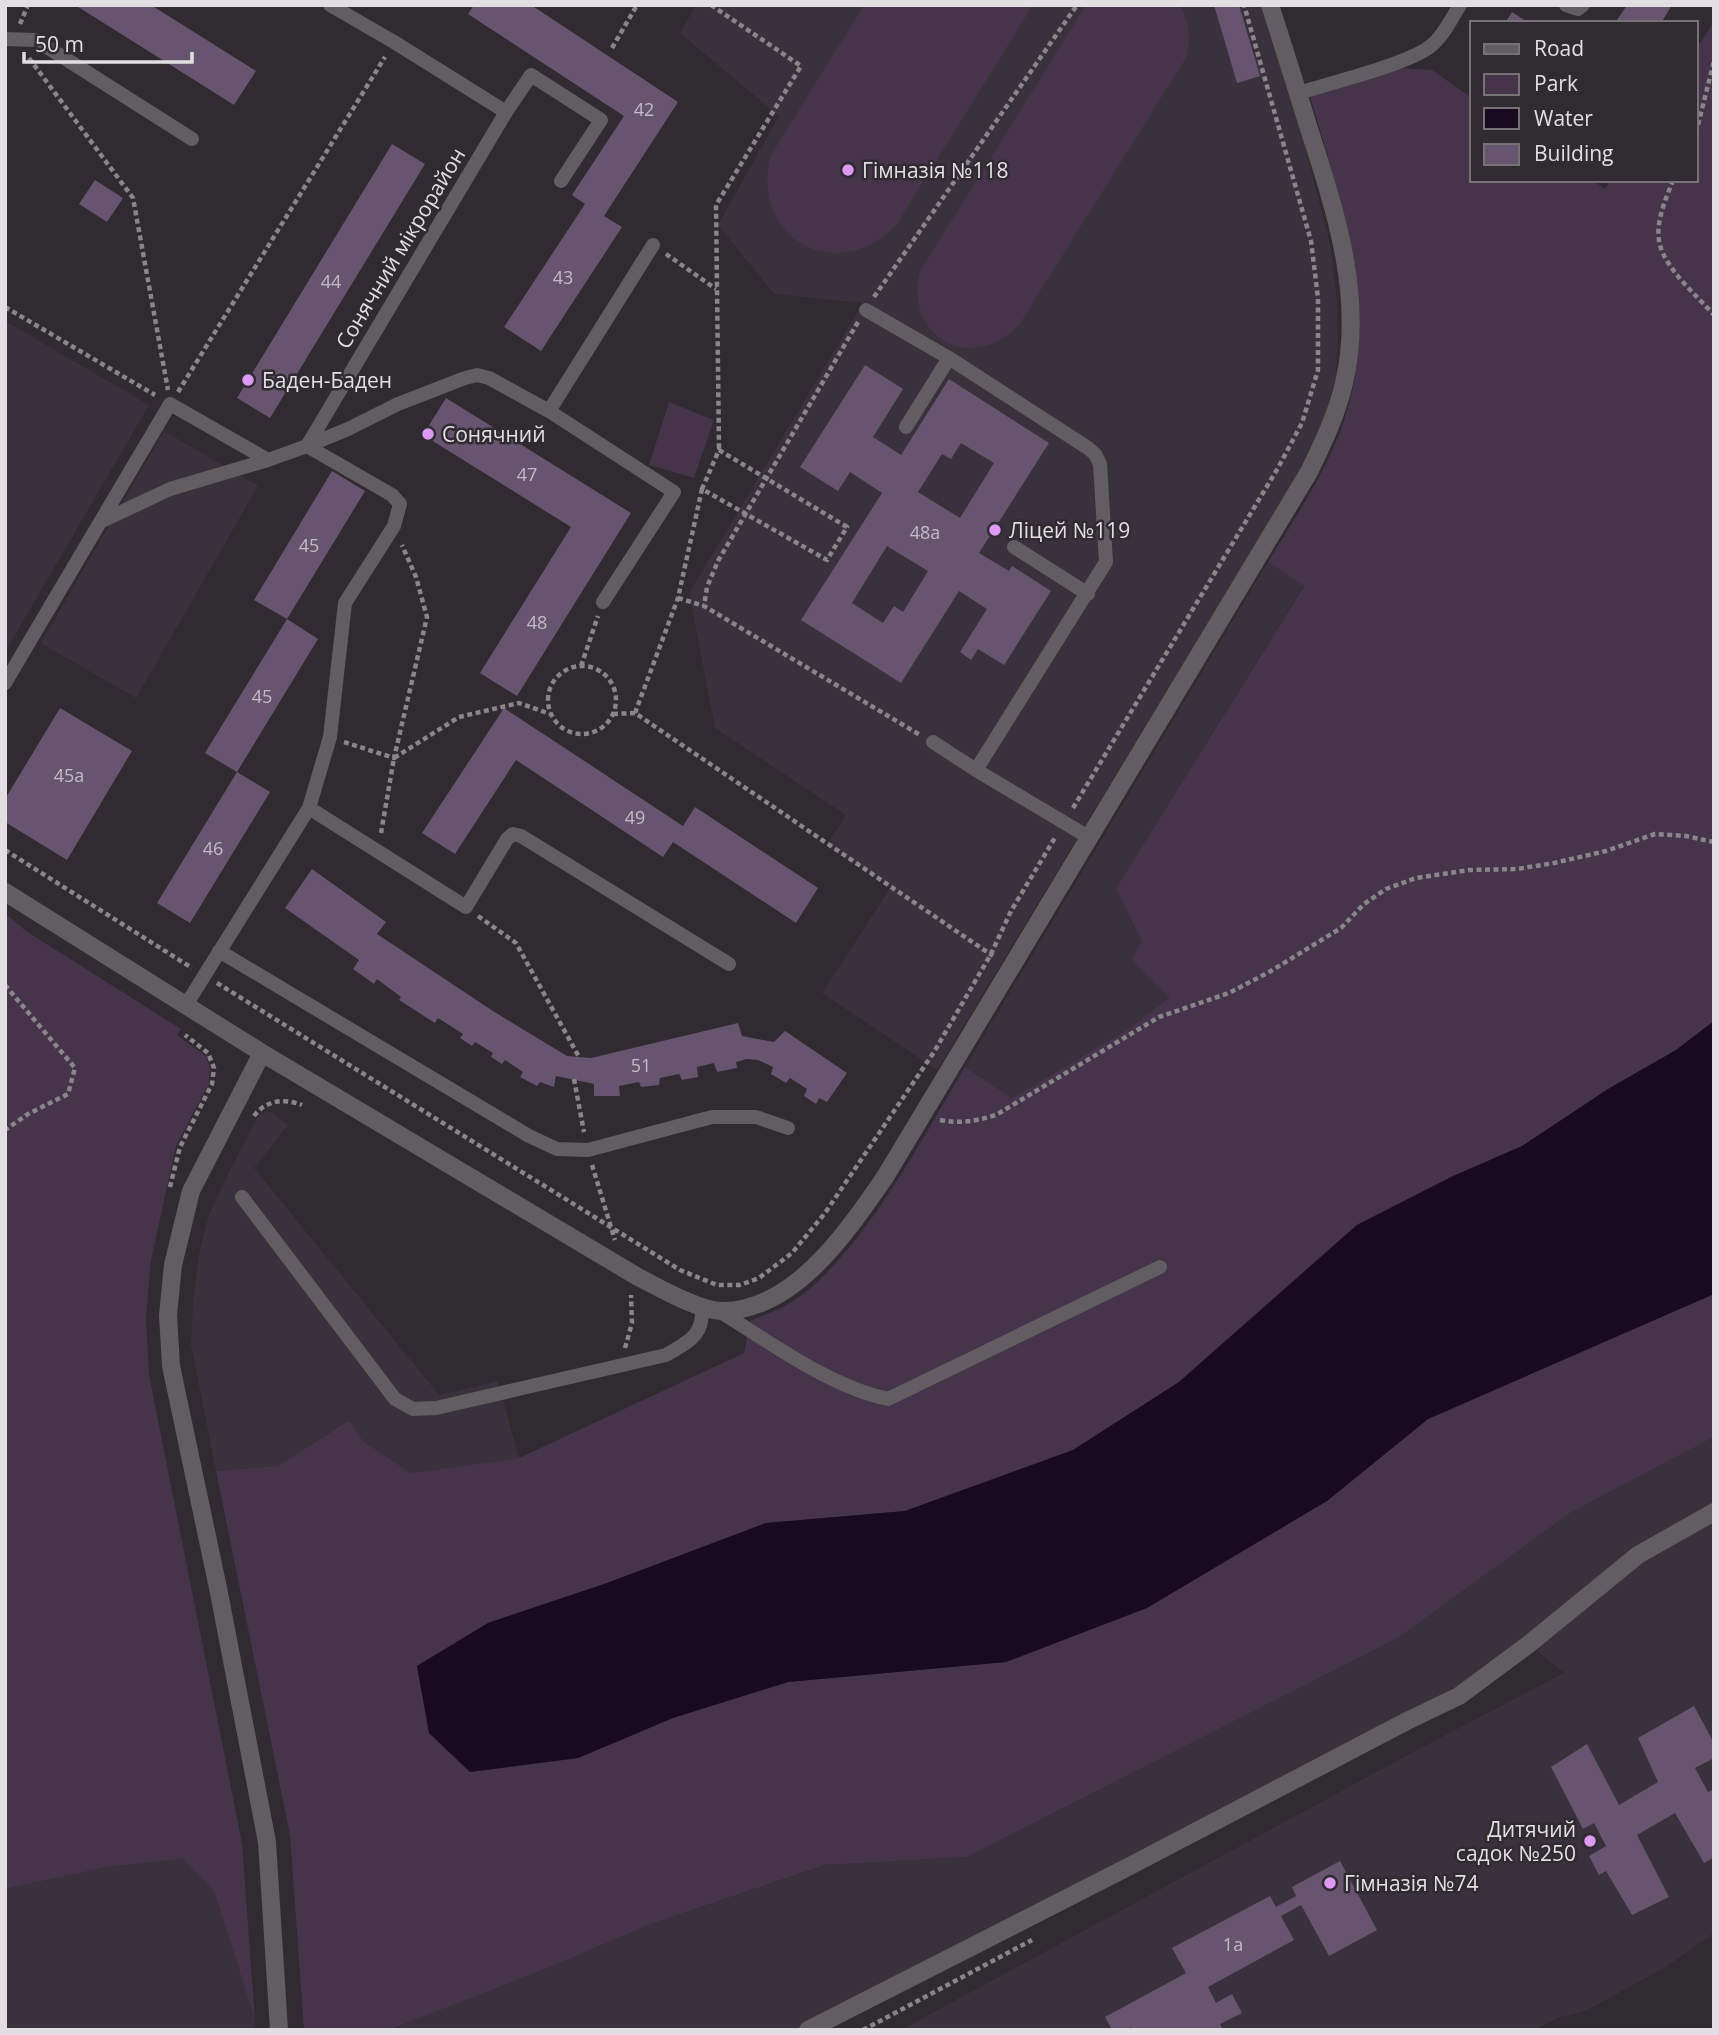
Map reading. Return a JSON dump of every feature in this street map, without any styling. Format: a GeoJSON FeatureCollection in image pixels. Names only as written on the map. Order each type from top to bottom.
{"type":"FeatureCollection","features":[{"type":"Feature","properties":{"kind":"street"},"geometry":{"type":"LineString","coordinates":[[5,892],[262,1053],[638,1277],[680,1298],[711,1308],[747,1308],[775,1295],[816,1267],[845,1233],[877,1188],[922,1116],[1309,472],[1331,426],[1345,381],[1351,301],[1342,243],[1330,193],[1270,5]]}},
{"type":"Feature","properties":{"kind":"street"},"geometry":{"type":"LineString","coordinates":[[262,1053],[191,1191],[173,1265],[168,1315],[171,1366],[218,1588],[267,1842],[279,2030]]}},
{"type":"Feature","properties":{"kind":"street"},"geometry":{"type":"LineString","coordinates":[[808,2030],[1459,1696],[1530,1644],[1638,1555],[1714,1512]]}},
{"type":"Feature","properties":{"kind":"lane"},"geometry":{"type":"LineString","coordinates":[[330,5],[506,112]]}},
{"type":"Feature","properties":{"kind":"lane"},"geometry":{"type":"LineString","coordinates":[[1298,93],[1423,51],[1440,36],[1460,5]]}},
{"type":"Feature","properties":{"kind":"lane"},"geometry":{"type":"LineString","coordinates":[[1566,5],[1577,9],[1583,5]]}},
{"type":"Feature","properties":{"kind":"lane"},"geometry":{"type":"LineString","coordinates":[[10,39],[36,40],[192,139]]}},
{"type":"Feature","properties":{"kind":"lane","name":"Сонячний мікрорайон"},"geometry":{"type":"LineString","coordinates":[[307,446],[530,75],[601,120],[561,181]]}},
{"type":"Feature","properties":{"kind":"lane"},"geometry":{"type":"LineString","coordinates":[[549,411],[653,245]]}},
{"type":"Feature","properties":{"kind":"lane"},"geometry":{"type":"LineString","coordinates":[[866,310],[949,358],[1096,454],[1100,464],[1106,562],[976,770]]}},
{"type":"Feature","properties":{"kind":"lane"},"geometry":{"type":"LineString","coordinates":[[906,427],[949,358]]}},
{"type":"Feature","properties":{"kind":"lane"},"geometry":{"type":"LineString","coordinates":[[100,522],[170,489],[307,446],[398,404],[477,375],[489,378],[549,411],[674,492],[603,602]]}},
{"type":"Feature","properties":{"kind":"lane"},"geometry":{"type":"LineString","coordinates":[[5,683],[170,404],[268,460]]}},
{"type":"Feature","properties":{"kind":"lane"},"geometry":{"type":"LineString","coordinates":[[186,1005],[309,808],[330,737],[345,603],[394,526],[400,504],[392,495],[307,446]]}},
{"type":"Feature","properties":{"kind":"lane"},"geometry":{"type":"LineString","coordinates":[[1014,547],[1088,594]]}},
{"type":"Feature","properties":{"kind":"lane"},"geometry":{"type":"LineString","coordinates":[[933,743],[1090,838]]}},
{"type":"Feature","properties":{"kind":"lane"},"geometry":{"type":"LineString","coordinates":[[309,808],[466,907],[507,839],[513,834],[521,836],[729,964]]}},
{"type":"Feature","properties":{"kind":"lane"},"geometry":{"type":"LineString","coordinates":[[219,951],[529,1136],[557,1149],[588,1150],[712,1117],[756,1117],[788,1128]]}},
{"type":"Feature","properties":{"kind":"lane"},"geometry":{"type":"LineString","coordinates":[[242,1197],[395,1399],[413,1409],[436,1408],[666,1355],[693,1339],[711,1308],[837,1381],[867,1394],[888,1399],[1160,1266]]}},
{"type":"Feature","properties":{"kind":"path"},"geometry":{"type":"LineString","coordinates":[[612,48],[637,5]]}},
{"type":"Feature","properties":{"kind":"path"},"geometry":{"type":"LineString","coordinates":[[635,713],[678,598],[702,489],[719,450],[716,205],[802,66],[711,5]]}},
{"type":"Feature","properties":{"kind":"path"},"geometry":{"type":"LineString","coordinates":[[704,606],[707,587],[718,561],[866,310],[1077,5]]}},
{"type":"Feature","properties":{"kind":"path"},"geometry":{"type":"LineString","coordinates":[[5,850],[680,1270],[717,1285],[740,1285],[759,1278],[792,1253],[825,1213],[934,1052],[991,954],[1011,911],[1278,468],[1302,423],[1318,370],[1318,298],[1311,241],[1244,5]]}},
{"type":"Feature","properties":{"kind":"path"},"geometry":{"type":"LineString","coordinates":[[10,39],[133,198],[170,404]]}},
{"type":"Feature","properties":{"kind":"path"},"geometry":{"type":"LineString","coordinates":[[170,404],[394,42]]}},
{"type":"Feature","properties":{"kind":"path"},"geometry":{"type":"LineString","coordinates":[[1698,125],[1714,61]]}},
{"type":"Feature","properties":{"kind":"path"},"geometry":{"type":"LineString","coordinates":[[1671,182],[1661,213],[1659,244],[1670,266],[1714,316]]}},
{"type":"Feature","properties":{"kind":"path"},"geometry":{"type":"LineString","coordinates":[[653,245],[717,290]]}},
{"type":"Feature","properties":{"kind":"path"},"geometry":{"type":"LineString","coordinates":[[5,307],[170,404]]}},
{"type":"Feature","properties":{"kind":"path"},"geometry":{"type":"LineString","coordinates":[[702,489],[827,560],[847,527],[719,450]]}},
{"type":"Feature","properties":{"kind":"path"},"geometry":{"type":"LineString","coordinates":[[377,852],[394,758],[427,617],[416,577],[394,526]]}},
{"type":"Feature","properties":{"kind":"path"},"geometry":{"type":"LineString","coordinates":[[678,598],[704,606],[933,743]]}},
{"type":"Feature","properties":{"kind":"path"},"geometry":{"type":"LineString","coordinates":[[581,666],[603,602]]}},
{"type":"Feature","properties":{"kind":"path"},"geometry":{"type":"LineString","coordinates":[[394,758],[460,717],[519,703],[550,715],[565,731],[587,734],[598,731],[613,714],[616,703],[611,681],[603,673],[581,666],[570,668],[553,682],[548,692],[550,715]]}},
{"type":"Feature","properties":{"kind":"path"},"geometry":{"type":"LineString","coordinates":[[613,714],[635,713],[1012,968]]}},
{"type":"Feature","properties":{"kind":"path"},"geometry":{"type":"LineString","coordinates":[[330,737],[394,758]]}},
{"type":"Feature","properties":{"kind":"path"},"geometry":{"type":"LineString","coordinates":[[922,1116],[955,1123],[974,1122],[996,1115],[1159,1017],[1229,993],[1271,971],[1341,928],[1364,904],[1386,889],[1416,877],[1469,870],[1517,869],[1554,863],[1606,851],[1655,834],[1686,835],[1714,842]]}},
{"type":"Feature","properties":{"kind":"path"},"geometry":{"type":"LineString","coordinates":[[466,907],[516,943],[579,1057]]}},
{"type":"Feature","properties":{"kind":"path"},"geometry":{"type":"LineString","coordinates":[[5,985],[75,1068],[68,1094],[28,1114],[5,1130]]}},
{"type":"Feature","properties":{"kind":"path"},"geometry":{"type":"LineString","coordinates":[[574,1079],[588,1150]]}},
{"type":"Feature","properties":{"kind":"path"},"geometry":{"type":"LineString","coordinates":[[250,1124],[256,1113],[268,1103],[288,1100],[302,1105]]}},
{"type":"Feature","properties":{"kind":"shaded area","name":"Ліцей №119"},"geometry":{"type":"Polygon","coordinates":[[[696,5],[1261,5],[1305,146],[1330,244],[1337,302],[1336,378],[1323,422],[1302,467],[937,1070],[822,993],[891,887],[827,845],[846,815],[715,728],[689,593],[863,303],[774,294],[718,225],[779,116],[680,33],[696,5]]]}},
{"type":"Feature","properties":{"kind":"shaded area"},"geometry":{"type":"Polygon","coordinates":[[[5,321],[149,405],[5,652],[5,321]]]}},
{"type":"Feature","properties":{"kind":"shaded area"},"geometry":{"type":"Polygon","coordinates":[[[164,431],[258,486],[136,698],[41,643],[164,431]]]}},
{"type":"Feature","properties":{"kind":"shaded area"},"geometry":{"type":"Polygon","coordinates":[[[1268,562],[1304,585],[1116,888],[1142,942],[1132,959],[1171,996],[1130,1028],[1012,1098],[965,1067],[1268,562]]]}},
{"type":"Feature","properties":{"kind":"shaded area"},"geometry":{"type":"Polygon","coordinates":[[[270,1111],[288,1125],[254,1168],[439,1395],[498,1381],[519,1458],[411,1473],[363,1441],[348,1420],[278,1466],[216,1471],[191,1345],[199,1255],[208,1217],[230,1170],[259,1115],[270,1111]]]}},
{"type":"Feature","properties":{"kind":"shaded area"},"geometry":{"type":"Polygon","coordinates":[[[1714,1437],[1714,1933],[1664,1968],[1585,2011],[1557,2018],[1535,2030],[901,2030],[1564,1673],[1529,1644],[1459,1696],[808,2030],[389,2030],[548,1968],[651,1924],[826,1865],[967,1857],[1398,1638],[1570,1513],[1714,1437]]]}},
{"type":"Feature","properties":{"kind":"shaded area"},"geometry":{"type":"Polygon","coordinates":[[[182,1859],[214,1891],[255,2020],[255,2030],[5,2030],[5,1889],[107,1867],[182,1859]]]}},
{"type":"Feature","properties":{"kind":"green space"},"geometry":{"type":"Polygon","coordinates":[[[864,5],[1033,5],[897,224],[874,243],[849,252],[825,252],[803,245],[785,230],[773,210],[767,184],[771,155],[864,5]]]}},
{"type":"Feature","properties":{"kind":"green space"},"geometry":{"type":"Polygon","coordinates":[[[1086,5],[1180,5],[1189,31],[1186,58],[1019,325],[1001,340],[981,347],[963,347],[945,342],[931,330],[922,314],[917,294],[920,271],[1086,5]]]}},
{"type":"Feature","properties":{"kind":"green space"},"geometry":{"type":"Polygon","coordinates":[[[1714,22],[1714,1021],[1676,1050],[1608,1089],[1522,1146],[1451,1177],[1357,1225],[1179,1382],[1073,1450],[905,1511],[766,1523],[607,1583],[488,1623],[417,1666],[429,1733],[471,1772],[578,1758],[673,1718],[788,1682],[1006,1662],[1327,1501],[1428,1419],[1714,1294],[1714,1437],[1570,1513],[1398,1638],[967,1857],[825,1865],[651,1924],[548,1968],[389,2030],[304,2030],[290,1835],[216,1471],[278,1466],[349,1420],[363,1441],[411,1473],[519,1458],[744,1353],[750,1321],[785,1306],[812,1287],[862,1231],[908,1163],[965,1067],[1012,1098],[1130,1028],[1170,997],[1131,959],[1142,942],[1116,888],[1304,586],[1268,562],[1325,466],[1340,432],[1353,390],[1358,347],[1354,263],[1310,96],[1400,68],[1432,70],[1470,97],[1470,182],[1595,182],[1605,189],[1610,182],[1698,182],[1698,46],[1714,22]]]}},
{"type":"Feature","properties":{"kind":"green space"},"geometry":{"type":"Polygon","coordinates":[[[669,402],[714,420],[694,478],[649,465],[669,402]]]}},
{"type":"Feature","properties":{"kind":"green space"},"geometry":{"type":"Polygon","coordinates":[[[5,913],[26,931],[181,1029],[177,1035],[206,1056],[210,1069],[209,1083],[176,1146],[151,1260],[146,1318],[149,1375],[242,1843],[255,2020],[214,1891],[182,1859],[107,1867],[5,1889],[5,913]]]}},
{"type":"Feature","properties":{"kind":"water"},"geometry":{"type":"Polygon","coordinates":[[[1714,1021],[1714,1294],[1428,1419],[1327,1501],[1147,1608],[1006,1662],[788,1682],[673,1718],[578,1758],[470,1772],[429,1733],[417,1666],[488,1623],[607,1583],[766,1523],[905,1511],[1073,1450],[1179,1382],[1357,1225],[1451,1177],[1522,1146],[1608,1089],[1676,1050],[1714,1021]]]}},
{"type":"Feature","properties":{"kind":"building"},"geometry":{"type":"Polygon","coordinates":[[[75,5],[151,5],[256,71],[234,105],[75,5]]]}},
{"type":"Feature","properties":{"kind":"building"},"geometry":{"type":"Polygon","coordinates":[[[474,5],[531,5],[678,102],[604,216],[622,227],[541,351],[504,327],[585,204],[572,195],[624,116],[468,14],[474,5]]]}},
{"type":"Feature","properties":{"kind":"building"},"geometry":{"type":"Polygon","coordinates":[[[1214,5],[1239,5],[1260,76],[1237,83],[1214,5]]]}},
{"type":"Feature","properties":{"kind":"building"},"geometry":{"type":"Polygon","coordinates":[[[1627,5],[1672,5],[1662,21],[1616,21],[1627,5]]]}},
{"type":"Feature","properties":{"kind":"building"},"geometry":{"type":"Polygon","coordinates":[[[1512,12],[1526,21],[1506,21],[1512,12]]]}},
{"type":"Feature","properties":{"kind":"building"},"geometry":{"type":"Polygon","coordinates":[[[392,144],[425,164],[270,418],[237,398],[392,144]]]}},
{"type":"Feature","properties":{"kind":"building"},"geometry":{"type":"Polygon","coordinates":[[[95,180],[123,198],[107,222],[79,204],[95,180]]]}},
{"type":"Feature","properties":{"kind":"building"},"geometry":{"type":"Polygon","coordinates":[[[865,365],[903,389],[873,437],[901,455],[949,379],[1049,443],[979,553],[1009,571],[1012,566],[1051,591],[1004,665],[978,649],[971,660],[960,652],[987,609],[959,591],[901,683],[801,620],[882,493],[850,472],[838,491],[800,467],[865,365]],[[961,443],[951,459],[942,454],[918,492],[960,518],[994,463],[961,443]],[[887,546],[852,603],[883,623],[894,606],[903,612],[928,571],[887,546]]]}},
{"type":"Feature","properties":{"kind":"building"},"geometry":{"type":"Polygon","coordinates":[[[446,398],[631,513],[517,696],[480,673],[571,527],[423,435],[446,398]]]}},
{"type":"Feature","properties":{"kind":"building"},"geometry":{"type":"Polygon","coordinates":[[[332,471],[365,491],[287,619],[254,600],[332,471]]]}},
{"type":"Feature","properties":{"kind":"building"},"geometry":{"type":"Polygon","coordinates":[[[287,619],[318,639],[237,772],[205,753],[287,619]]]}},
{"type":"Feature","properties":{"kind":"building"},"geometry":{"type":"Polygon","coordinates":[[[60,708],[132,751],[67,860],[5,822],[5,799],[60,708]]]}},
{"type":"Feature","properties":{"kind":"building"},"geometry":{"type":"Polygon","coordinates":[[[504,708],[683,826],[695,807],[818,888],[796,923],[673,842],[663,857],[516,760],[455,854],[422,833],[504,708]]]}},
{"type":"Feature","properties":{"kind":"building"},"geometry":{"type":"Polygon","coordinates":[[[237,772],[270,792],[190,923],[157,903],[237,772]]]}},
{"type":"Feature","properties":{"kind":"building"},"geometry":{"type":"Polygon","coordinates":[[[312,869],[386,922],[377,934],[496,1013],[567,1056],[591,1058],[738,1023],[742,1036],[774,1042],[785,1031],[847,1073],[827,1102],[819,1098],[816,1104],[804,1096],[807,1089],[790,1078],[786,1083],[771,1074],[773,1067],[758,1060],[747,1059],[736,1062],[737,1068],[717,1072],[714,1063],[697,1067],[698,1077],[682,1080],[679,1074],[660,1078],[659,1085],[641,1087],[639,1082],[619,1086],[620,1096],[594,1096],[594,1084],[556,1076],[554,1087],[540,1082],[537,1086],[520,1077],[523,1072],[505,1060],[502,1064],[491,1057],[493,1053],[475,1042],[472,1046],[460,1038],[463,1034],[438,1018],[435,1023],[399,1000],[401,997],[377,979],[374,984],[353,969],[359,960],[285,908],[312,869]]]}},
{"type":"Feature","properties":{"kind":"building"},"geometry":{"type":"Polygon","coordinates":[[[1694,1706],[1714,1743],[1714,1758],[1695,1768],[1708,1792],[1714,1789],[1714,1857],[1704,1863],[1675,1813],[1637,1835],[1669,1897],[1632,1915],[1606,1871],[1599,1875],[1589,1856],[1606,1846],[1594,1823],[1583,1829],[1551,1767],[1587,1744],[1619,1805],[1658,1782],[1638,1738],[1694,1706]]]}},
{"type":"Feature","properties":{"kind":"building"},"geometry":{"type":"Polygon","coordinates":[[[1340,1861],[1377,1930],[1329,1956],[1301,1905],[1281,1916],[1294,1940],[1208,1987],[1216,2003],[1232,1994],[1242,2013],[1220,2024],[1223,2030],[1133,2030],[1131,2027],[1126,2030],[1112,2030],[1105,2017],[1186,1973],[1172,1948],[1270,1896],[1276,1907],[1296,1896],[1292,1887],[1340,1861]]]}},
{"type":"Feature","properties":{"kind":"place","name":"Гімназія №118"},"geometry":{"type":"Point","coordinates":[848,170]}},
{"type":"Feature","properties":{"kind":"place","name":"Баден-Баден"},"geometry":{"type":"Point","coordinates":[248,380]}},
{"type":"Feature","properties":{"kind":"place","name":"Сонячний"},"geometry":{"type":"Point","coordinates":[428,434]}},
{"type":"Feature","properties":{"kind":"place","name":"Ліцей №119"},"geometry":{"type":"Point","coordinates":[995,530]}},
{"type":"Feature","properties":{"kind":"place","name":"Дитячий садок №250"},"geometry":{"type":"Point","coordinates":[1590,1841]}},
{"type":"Feature","properties":{"kind":"place","name":"Гімназія №74"},"geometry":{"type":"Point","coordinates":[1330,1883]}}]}
